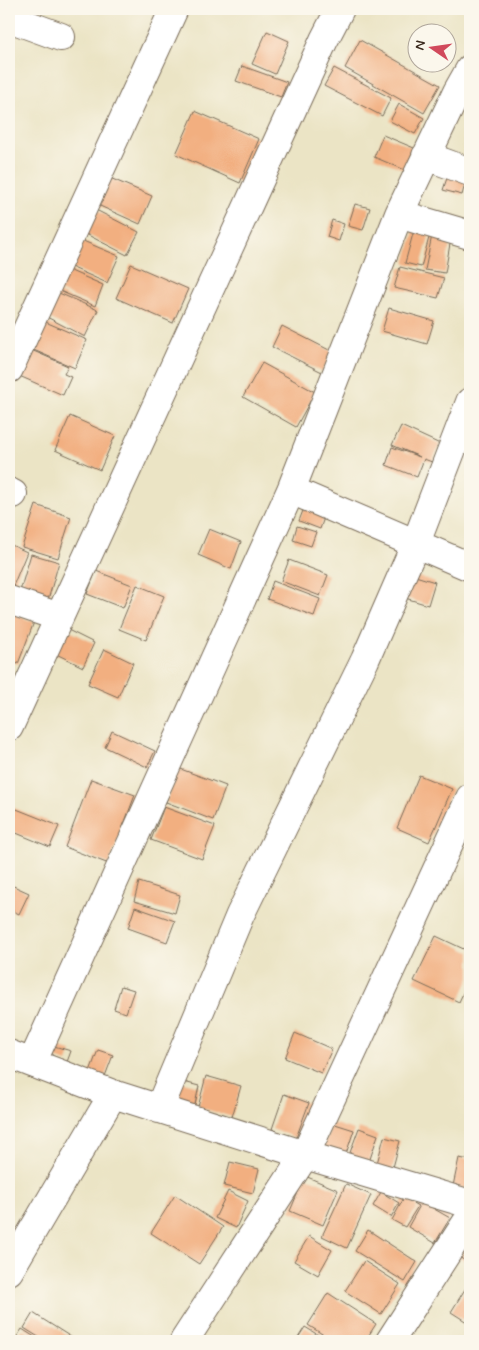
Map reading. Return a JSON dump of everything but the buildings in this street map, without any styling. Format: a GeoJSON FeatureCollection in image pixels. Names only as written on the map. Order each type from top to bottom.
{"type":"FeatureCollection","features":[{"type":"Feature","properties":{"kind":"street"},"geometry":{"type":"LineString","coordinates":[[9,369],[174,9]]}},
{"type":"Feature","properties":{"kind":"street"},"geometry":{"type":"LineString","coordinates":[[9,727],[324,40],[340,9]]}},
{"type":"Feature","properties":{"kind":"street"},"geometry":{"type":"LineString","coordinates":[[9,18],[62,37]]}},
{"type":"Feature","properties":{"kind":"street"},"geometry":{"type":"LineString","coordinates":[[466,86],[426,156],[399,214],[292,490],[20,1058],[113,1094],[159,1109],[470,1204]]}},
{"type":"Feature","properties":{"kind":"street"},"geometry":{"type":"LineString","coordinates":[[426,156],[470,172]]}},
{"type":"Feature","properties":{"kind":"street"},"geometry":{"type":"LineString","coordinates":[[399,214],[470,235]]}},
{"type":"Feature","properties":{"kind":"street"},"geometry":{"type":"LineString","coordinates":[[159,1109],[240,915],[365,660],[416,544],[470,402]]}},
{"type":"Feature","properties":{"kind":"street"},"geometry":{"type":"LineString","coordinates":[[292,490],[470,566]]}},
{"type":"Feature","properties":{"kind":"street"},"geometry":{"type":"LineString","coordinates":[[9,600],[59,618]]}},
{"type":"Feature","properties":{"kind":"street"},"geometry":{"type":"LineString","coordinates":[[184,1341],[305,1155],[470,798]]}},
{"type":"Feature","properties":{"kind":"street"},"geometry":{"type":"LineString","coordinates":[[9,1272],[113,1094]]}},
{"type":"Feature","properties":{"kind":"street"},"geometry":{"type":"LineString","coordinates":[[390,1341],[470,1217]]}}]}
